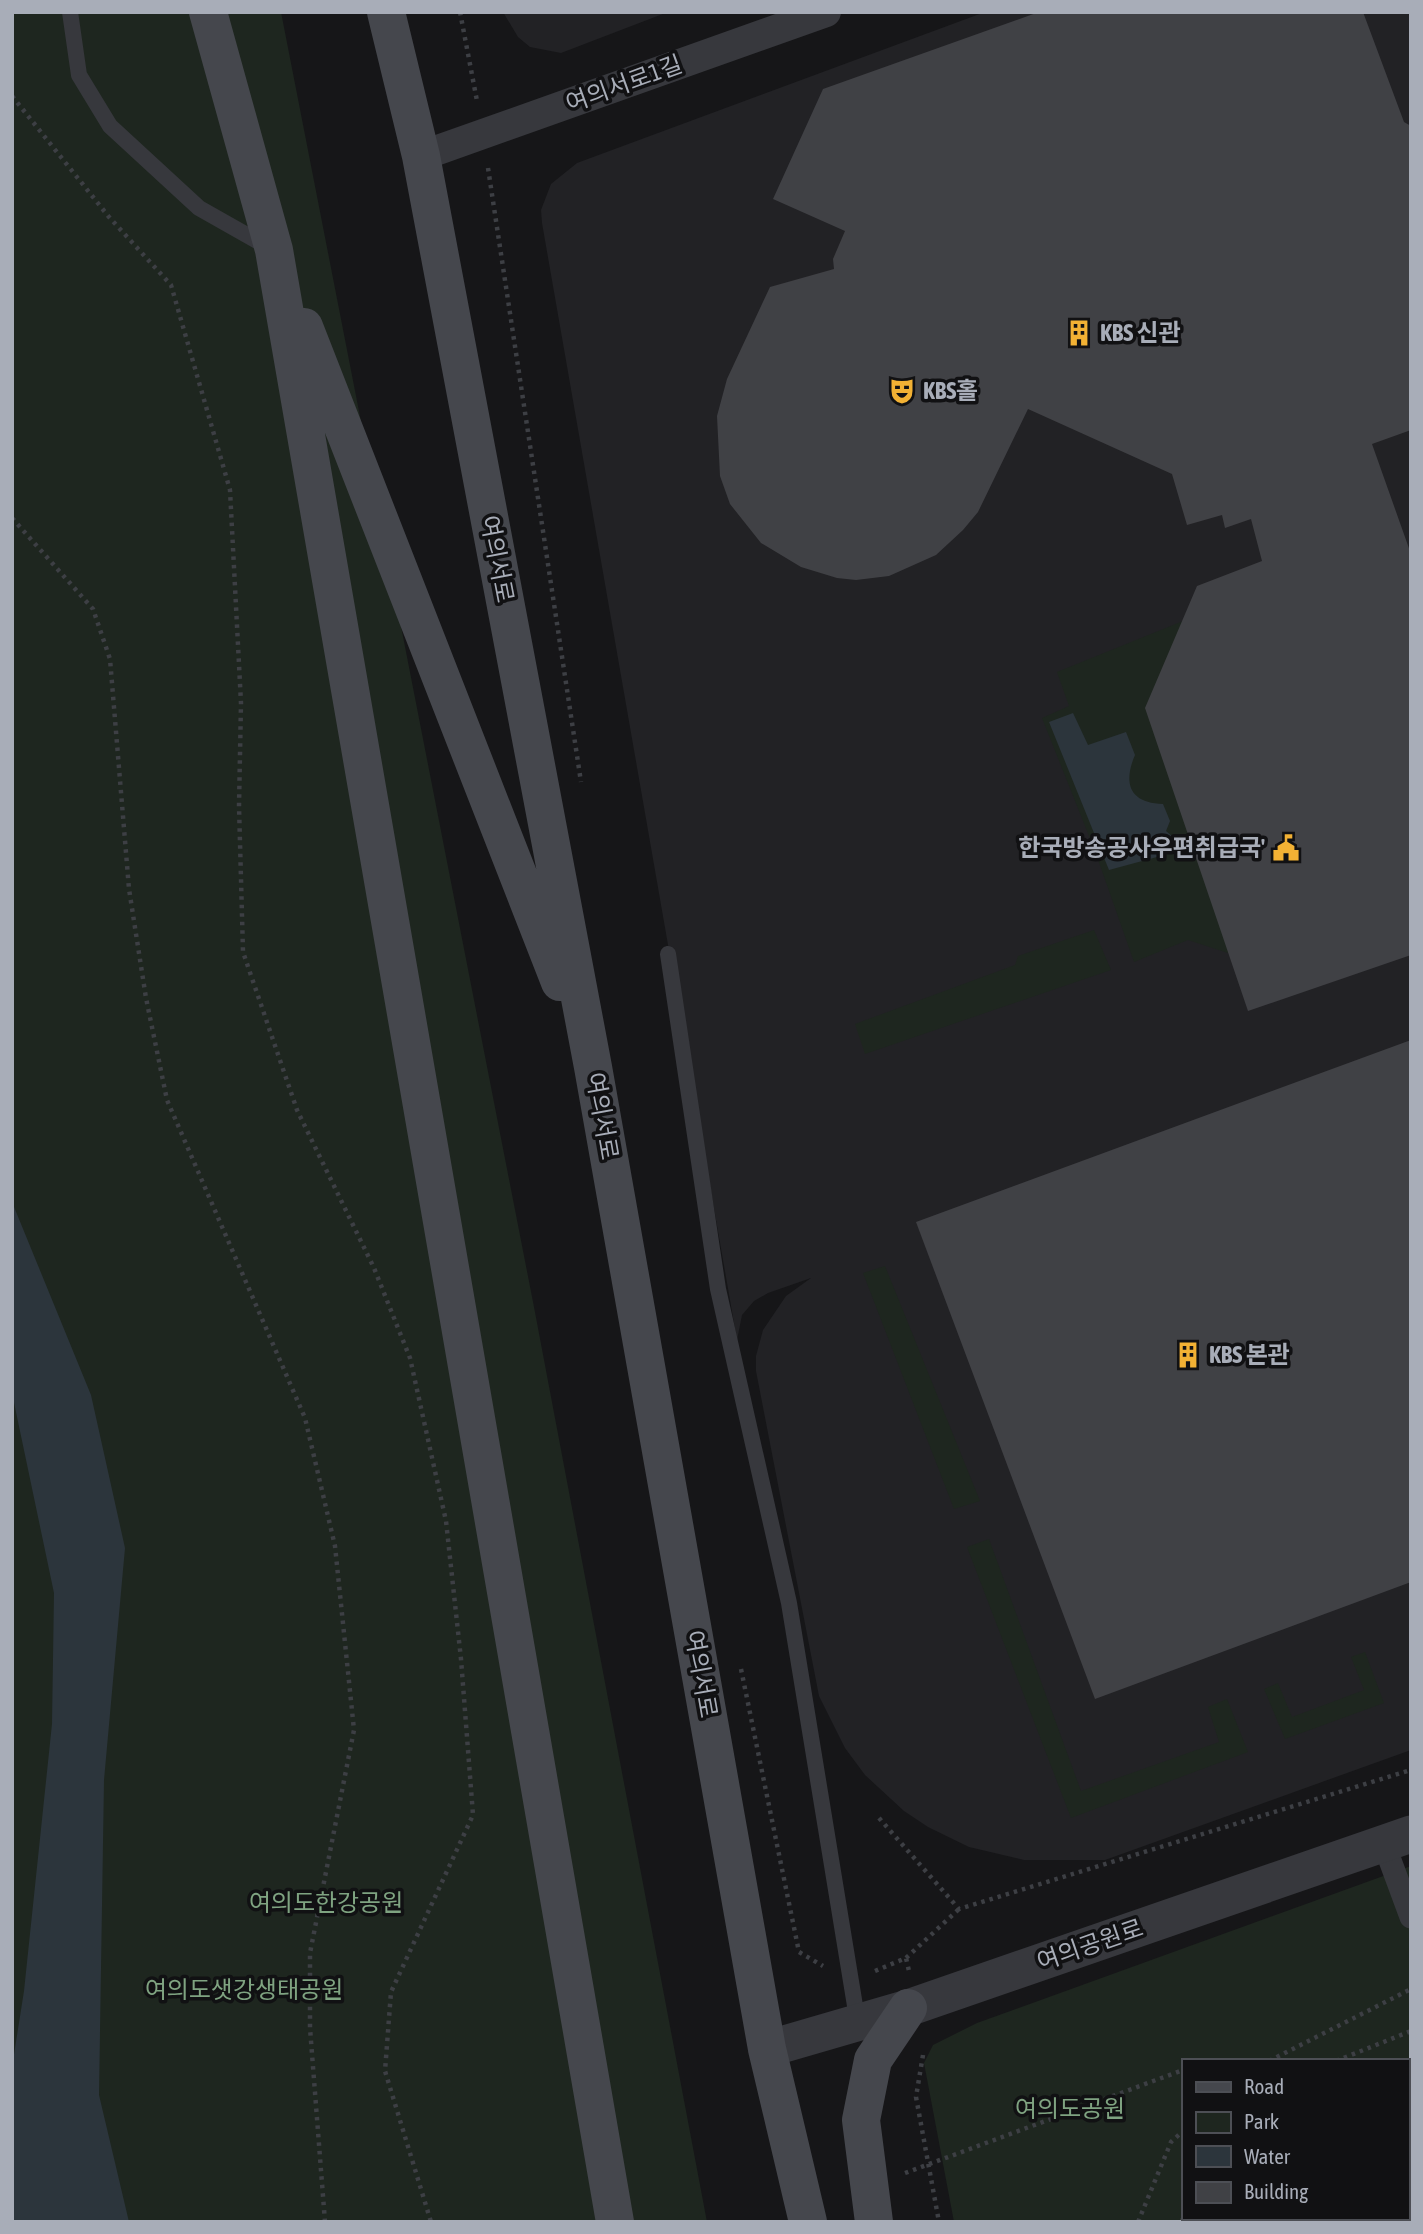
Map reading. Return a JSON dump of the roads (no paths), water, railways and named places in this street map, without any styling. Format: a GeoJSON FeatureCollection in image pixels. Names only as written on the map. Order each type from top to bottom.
{"type":"FeatureCollection","features":[{"type":"Feature","properties":{"kind":"main road"},"geometry":{"type":"LineString","coordinates":[[208,12],[274,250],[615,2222]]}},
{"type":"Feature","properties":{"kind":"main road","name":"여의서로"},"geometry":{"type":"LineString","coordinates":[[386,12],[421,156],[593,1067],[767,2049],[808,2222]]}},
{"type":"Feature","properties":{"kind":"main road"},"geometry":{"type":"LineString","coordinates":[[274,250],[593,1067]]}},
{"type":"Feature","properties":{"kind":"main road"},"geometry":{"type":"LineString","coordinates":[[874,2222],[861,2120],[873,2060],[908,2008]]}},
{"type":"Feature","properties":{"kind":"main road"},"geometry":{"type":"LineString","coordinates":[[861,2120],[884,2222]]}},
{"type":"Feature","properties":{"kind":"street","name":"여의서로1길"},"geometry":{"type":"LineString","coordinates":[[421,156],[826,12]]}},
{"type":"Feature","properties":{"kind":"street","name":"여의공원로"},"geometry":{"type":"LineString","coordinates":[[767,2049],[908,2008],[1397,1839]]}},
{"type":"Feature","properties":{"kind":"street"},"geometry":{"type":"LineString","coordinates":[[1397,1839],[1411,1917]]}},
{"type":"Feature","properties":{"kind":"lane"},"geometry":{"type":"LineString","coordinates":[[71,12],[79,75],[110,126],[199,208],[274,250]]}},
{"type":"Feature","properties":{"kind":"lane"},"geometry":{"type":"LineString","coordinates":[[668,954],[718,1289],[789,1602],[858,2024]]}},
{"type":"Feature","properties":{"kind":"water"},"geometry":{"type":"Polygon","coordinates":[[[1073,713],[1088,745],[1126,732],[1135,755],[1130,774],[1132,790],[1143,800],[1163,804],[1170,821],[1166,831],[1173,837],[1168,854],[1109,870],[1049,722],[1073,713]]]}},
{"type":"Feature","properties":{"kind":"water"},"geometry":{"type":"Polygon","coordinates":[[[12,1202],[91,1395],[125,1548],[104,1780],[99,2095],[129,2222],[12,2222],[12,2067],[24,1991],[52,1724],[54,1593],[12,1393],[12,1202]]]}},
{"type":"Feature","properties":{"kind":"place","name":"KBS 신관"},"geometry":{"type":"Point","coordinates":[1079,333]}},
{"type":"Feature","properties":{"kind":"place","name":"KBS홀"},"geometry":{"type":"Point","coordinates":[902,391]}},
{"type":"Feature","properties":{"kind":"place","name":"한국방송공사우편취급국'"},"geometry":{"type":"Point","coordinates":[1286,848]}},
{"type":"Feature","properties":{"kind":"place","name":"KBS 본관"},"geometry":{"type":"Point","coordinates":[1188,1355]}},
{"type":"Feature","properties":{"kind":"park label","name":"여의도한강공원"},"geometry":{"type":"Point","coordinates":[326,1903]}},
{"type":"Feature","properties":{"kind":"park label","name":"여의도샛강생태공원"},"geometry":{"type":"Point","coordinates":[244,1990]}},
{"type":"Feature","properties":{"kind":"park label","name":"여의도공원"},"geometry":{"type":"Point","coordinates":[1070,2109]}}]}
